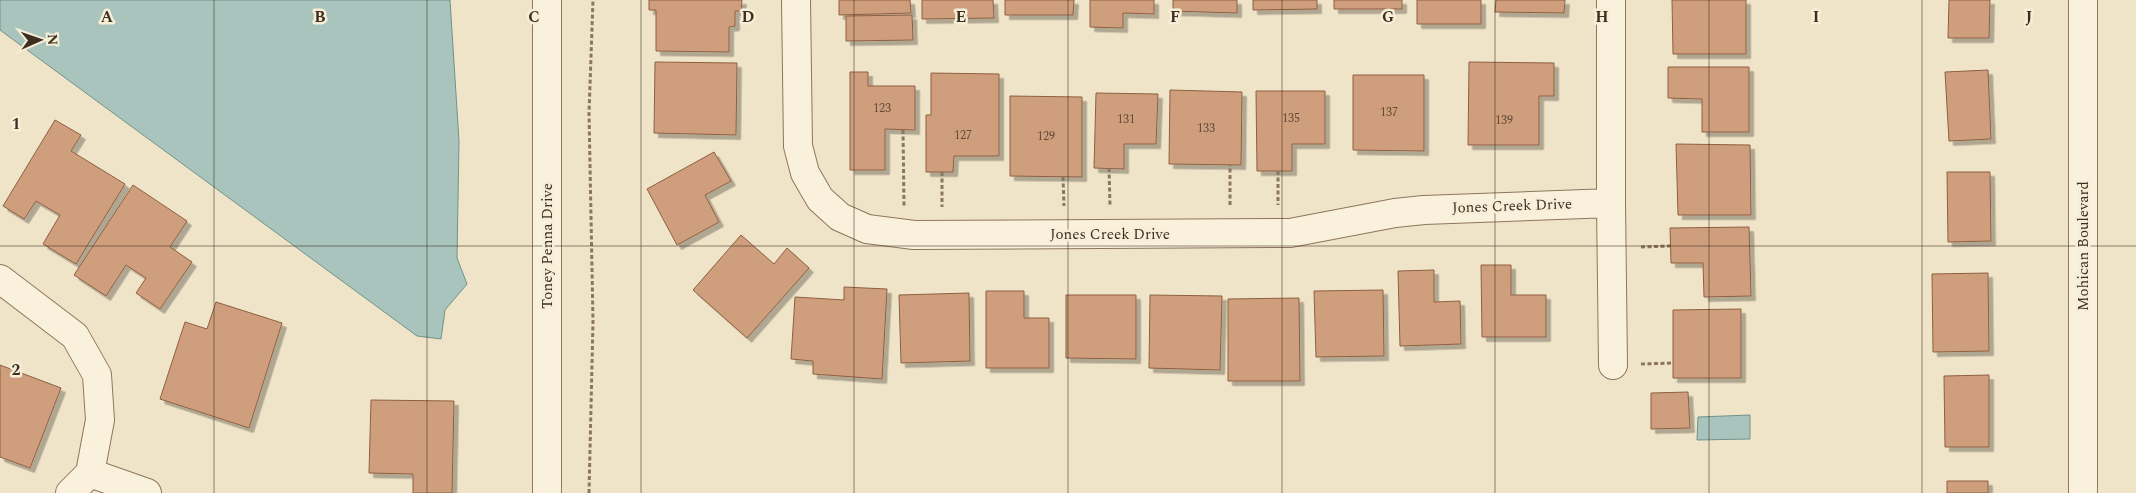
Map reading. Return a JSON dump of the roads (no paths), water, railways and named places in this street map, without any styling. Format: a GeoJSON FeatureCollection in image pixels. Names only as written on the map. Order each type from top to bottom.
{"type":"FeatureCollection","features":[{"type":"Feature","properties":{"kind":"street","name":"Toney Penna Drive"},"geometry":{"type":"LineString","coordinates":[[547,0],[547,493]]}},
{"type":"Feature","properties":{"kind":"street","name":"Jones Creek Drive"},"geometry":{"type":"LineString","coordinates":[[796,0],[798,146],[805,174],[820,199],[840,217],[867,229],[904,234],[1290,234],[1395,213],[1439,208],[1611,203]]}},
{"type":"Feature","properties":{"kind":"street"},"geometry":{"type":"LineString","coordinates":[[1611,0],[1611,203],[1614,365]]}},
{"type":"Feature","properties":{"kind":"street","name":"Mohican Boulevard"},"geometry":{"type":"LineString","coordinates":[[2083,0],[2083,493]]}},
{"type":"Feature","properties":{"kind":"street"},"geometry":{"type":"LineString","coordinates":[[0,279],[75,336],[97,375],[100,420],[90,473],[70,493]]}},
{"type":"Feature","properties":{"kind":"street"},"geometry":{"type":"LineString","coordinates":[[90,473],[147,493]]}},
{"type":"Feature","properties":{"kind":"water"},"geometry":{"type":"Polygon","coordinates":[[[0,0],[450,0],[459,141],[457,258],[467,284],[445,310],[441,339],[417,336],[0,30],[0,0]]]}},
{"type":"Feature","properties":{"kind":"water"},"geometry":{"type":"Polygon","coordinates":[[[1750,415],[1750,439],[1697,440],[1698,417],[1750,415]]]}}]}
